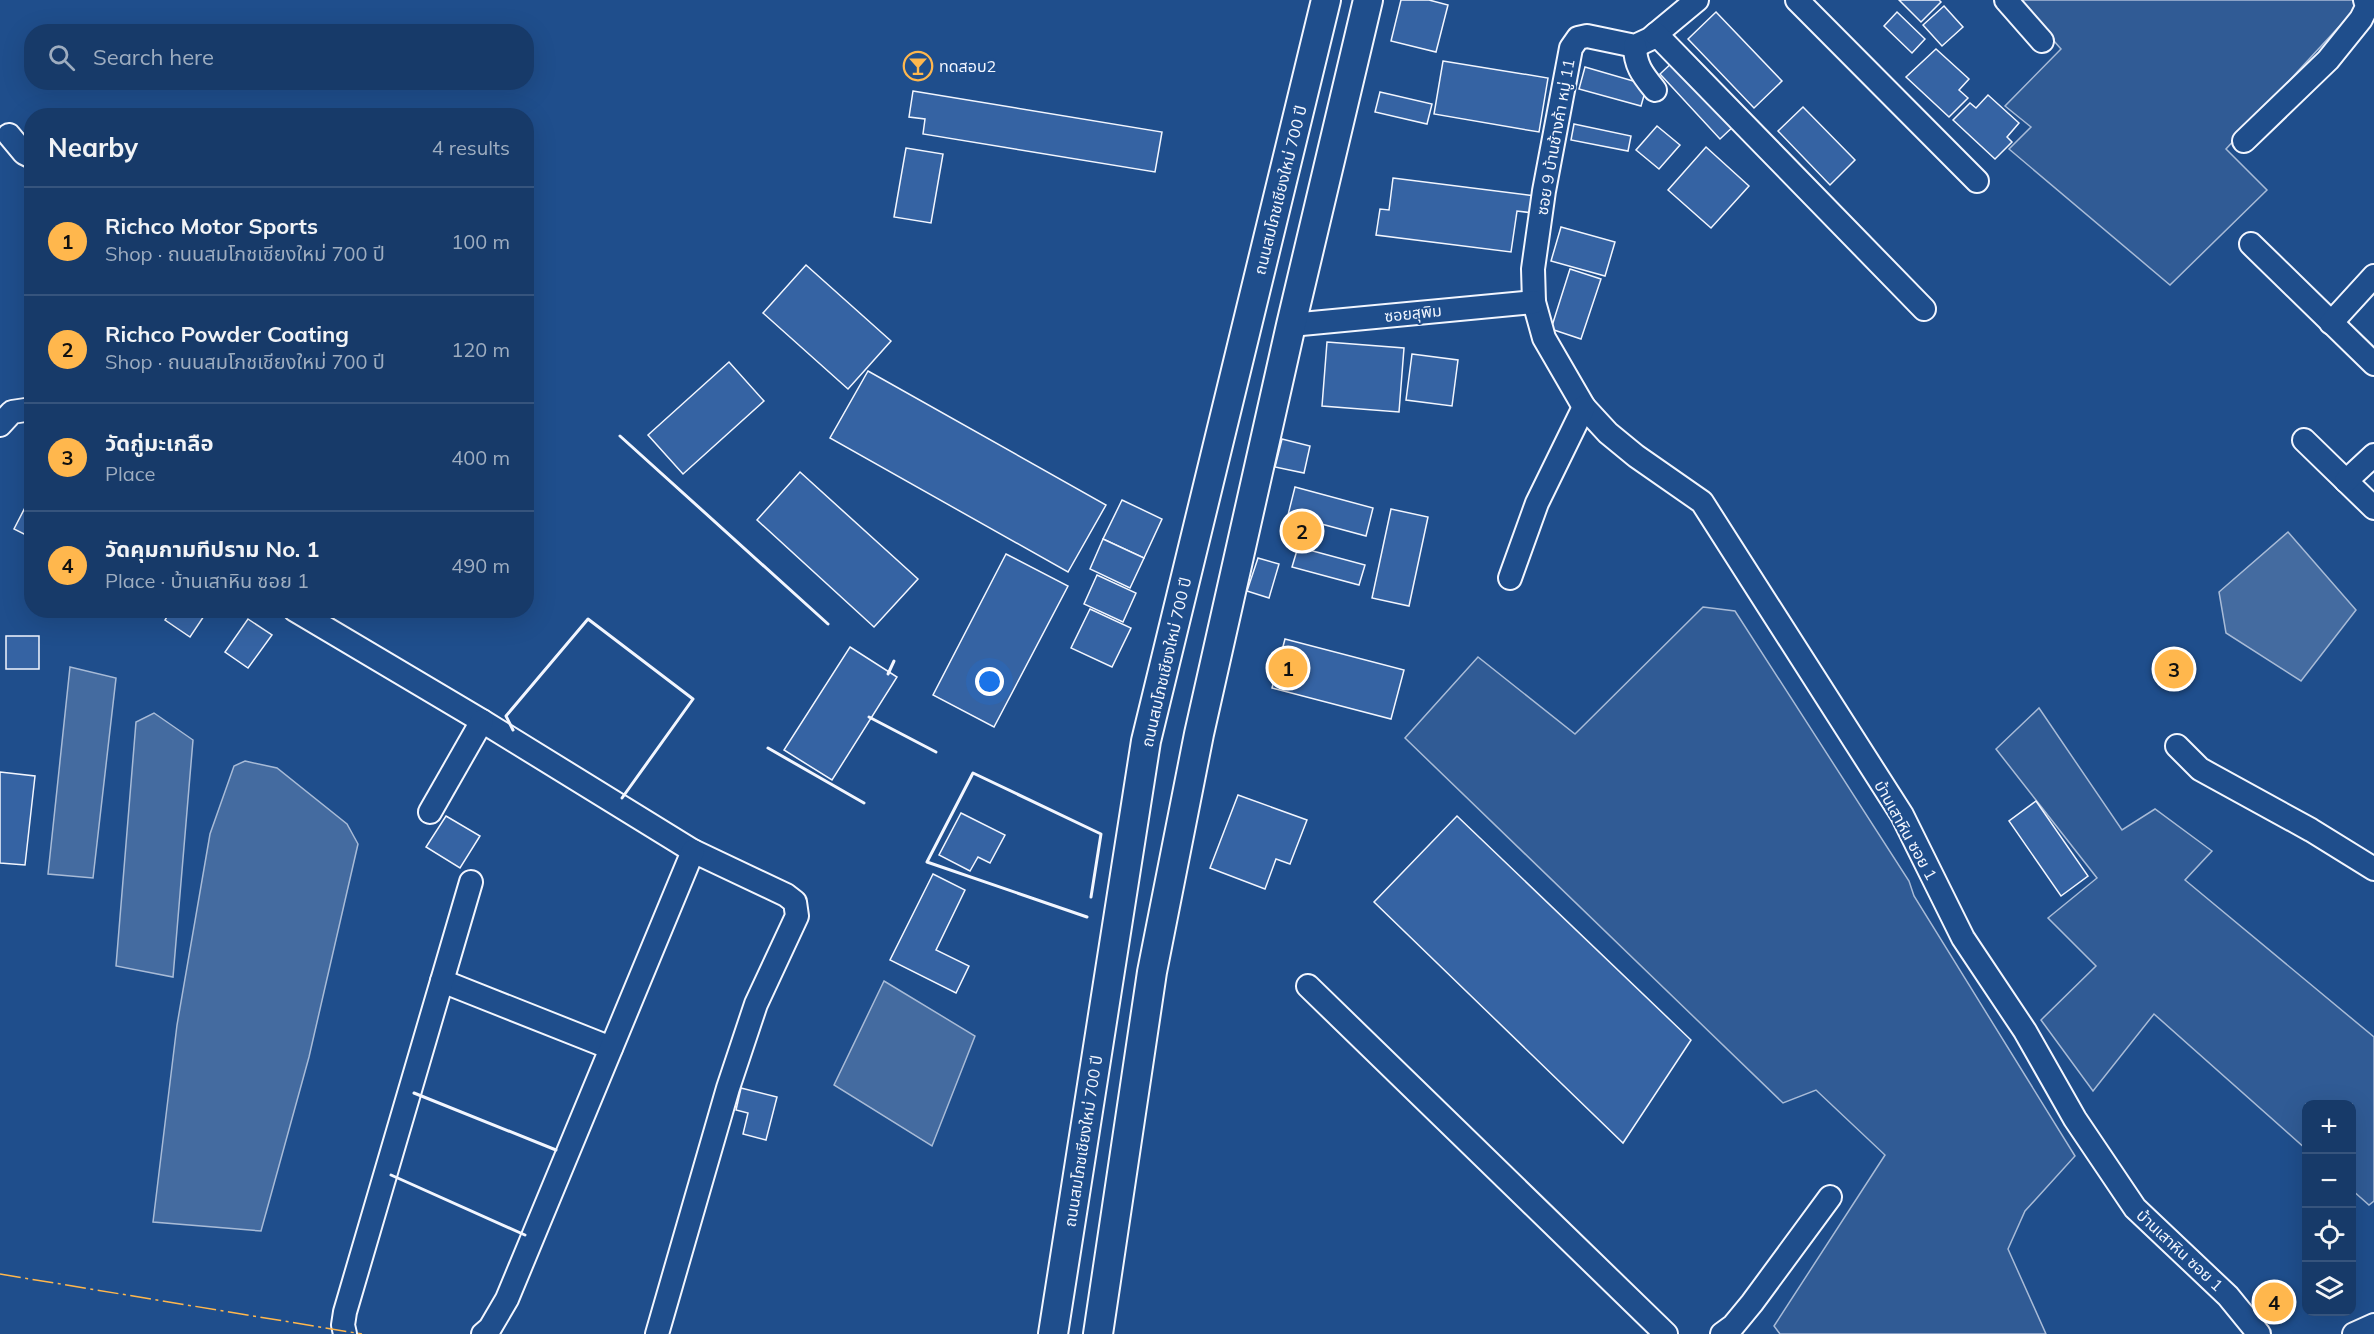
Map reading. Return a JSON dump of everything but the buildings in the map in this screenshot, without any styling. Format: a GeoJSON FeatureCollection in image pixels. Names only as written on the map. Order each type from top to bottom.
{"type":"FeatureCollection","features":[{"type":"Feature","properties":{"kind":"main road","name":"ถนนสมโภชเชียงใหม่ 700 ปี"},"geometry":{"type":"LineString","coordinates":[[1053,1334],[1146,741],[1326,0]]}},
{"type":"Feature","properties":{"kind":"main road"},"geometry":{"type":"LineString","coordinates":[[1098,1334],[1152,972],[1199,734],[1368,0]]}},
{"type":"Feature","properties":{"kind":"street"},"geometry":{"type":"LineString","coordinates":[[1655,90],[1638,70],[1635,46],[1656,34],[1697,0]]}},
{"type":"Feature","properties":{"kind":"street"},"geometry":{"type":"LineString","coordinates":[[1797,0],[1977,181]]}},
{"type":"Feature","properties":{"kind":"street"},"geometry":{"type":"LineString","coordinates":[[2006,0],[2042,41]]}},
{"type":"Feature","properties":{"kind":"street"},"geometry":{"type":"LineString","coordinates":[[2244,141],[2328,60],[2361,19],[2367,7],[2365,0]]}},
{"type":"Feature","properties":{"kind":"street"},"geometry":{"type":"LineString","coordinates":[[1656,34],[1924,309]]}},
{"type":"Feature","properties":{"kind":"street","name":"ซอย 9 บ้านช้างค้า หมู่ 11"},"geometry":{"type":"LineString","coordinates":[[1534,302],[1533,269],[1544,191],[1571,48],[1578,38],[1587,36],[1635,46]]}},
{"type":"Feature","properties":{"kind":"street"},"geometry":{"type":"LineString","coordinates":[[9,135],[24,153]]}},
{"type":"Feature","properties":{"kind":"street"},"geometry":{"type":"LineString","coordinates":[[2251,244],[2374,364]]}},
{"type":"Feature","properties":{"kind":"street"},"geometry":{"type":"LineString","coordinates":[[2331,323],[2374,276]]}},
{"type":"Feature","properties":{"kind":"street","name":"ซอยสุพิม"},"geometry":{"type":"LineString","coordinates":[[1292,325],[1534,302]]}},
{"type":"Feature","properties":{"kind":"street","name":"บ้านเสาหิน ซอย 1"},"geometry":{"type":"LineString","coordinates":[[1534,302],[1544,338],[1584,407],[1608,433],[1636,456],[1702,502],[1902,815],[1963,938],[2025,1031],[2075,1119],[2135,1208],[2228,1296],[2259,1334]]}},
{"type":"Feature","properties":{"kind":"street"},"geometry":{"type":"LineString","coordinates":[[1510,578],[1537,503],[1584,407]]}},
{"type":"Feature","properties":{"kind":"street"},"geometry":{"type":"LineString","coordinates":[[0,425],[12,412],[24,410]]}},
{"type":"Feature","properties":{"kind":"street"},"geometry":{"type":"LineString","coordinates":[[2304,440],[2374,508]]}},
{"type":"Feature","properties":{"kind":"street"},"geometry":{"type":"LineString","coordinates":[[2346,481],[2374,455]]}},
{"type":"Feature","properties":{"kind":"street"},"geometry":{"type":"LineString","coordinates":[[309,618],[482,720],[693,851],[786,895],[795,902],[797,916],[756,1004],[728,1088],[657,1334]]}},
{"type":"Feature","properties":{"kind":"street"},"geometry":{"type":"LineString","coordinates":[[430,812],[482,720]]}},
{"type":"Feature","properties":{"kind":"street"},"geometry":{"type":"LineString","coordinates":[[2177,746],[2200,769],[2311,830],[2374,869]]}},
{"type":"Feature","properties":{"kind":"street"},"geometry":{"type":"LineString","coordinates":[[483,1334],[490,1328],[507,1299],[693,851]]}},
{"type":"Feature","properties":{"kind":"street"},"geometry":{"type":"LineString","coordinates":[[345,1334],[343,1325],[345,1312],[471,882]]}},
{"type":"Feature","properties":{"kind":"street"},"geometry":{"type":"LineString","coordinates":[[442,981],[611,1048]]}},
{"type":"Feature","properties":{"kind":"street"},"geometry":{"type":"LineString","coordinates":[[1308,986],[1666,1334]]}},
{"type":"Feature","properties":{"kind":"street"},"geometry":{"type":"LineString","coordinates":[[1722,1334],[1733,1326],[1752,1304],[1830,1197]]}},
{"type":"Feature","properties":{"kind":"street"},"geometry":{"type":"LineString","coordinates":[[2354,1334],[2374,1325]]}},
{"type":"Feature","properties":{"kind":"shaded area"},"geometry":{"type":"Polygon","coordinates":[[[2018,0],[2354,0],[2359,5],[2226,149],[2267,190],[2170,285],[2009,149],[2031,127],[2005,106],[2061,49],[2018,0]]]}},
{"type":"Feature","properties":{"kind":"shaded area"},"geometry":{"type":"Polygon","coordinates":[[[2288,532],[2356,610],[2301,681],[2226,633],[2219,592],[2288,532]]]}},
{"type":"Feature","properties":{"kind":"shaded area"},"geometry":{"type":"Polygon","coordinates":[[[1703,607],[1735,611],[1909,881],[1914,896],[2075,1156],[2025,1211],[2008,1249],[2046,1334],[1780,1334],[1774,1326],[1885,1155],[1816,1090],[1783,1103],[1405,738],[1478,657],[1575,734],[1703,607]]]}},
{"type":"Feature","properties":{"kind":"shaded area"},"geometry":{"type":"Polygon","coordinates":[[[70,667],[116,678],[93,878],[48,874],[70,667]]]}},
{"type":"Feature","properties":{"kind":"shaded area"},"geometry":{"type":"Polygon","coordinates":[[[2039,708],[2122,830],[2155,809],[2212,851],[2185,880],[2374,1037],[2374,1201],[2369,1205],[2356,1194],[2356,1100],[2302,1100],[2302,1145],[2154,1014],[2093,1091],[2041,1020],[2096,966],[2048,918],[2097,878],[1996,749],[2039,708]]]}},
{"type":"Feature","properties":{"kind":"shaded area"},"geometry":{"type":"Polygon","coordinates":[[[154,713],[193,740],[173,977],[116,966],[136,722],[154,713]]]}},
{"type":"Feature","properties":{"kind":"shaded area"},"geometry":{"type":"Polygon","coordinates":[[[245,761],[277,768],[347,824],[358,844],[309,1057],[261,1231],[153,1222],[177,1025],[210,834],[234,766],[245,761]]]}},
{"type":"Feature","properties":{"kind":"shaded area"},"geometry":{"type":"Polygon","coordinates":[[[884,981],[975,1036],[932,1146],[834,1085],[884,981]]]}},
{"type":"Feature","properties":{"kind":"wall"},"geometry":{"type":"LineString","coordinates":[[620,436],[828,624]]}},
{"type":"Feature","properties":{"kind":"wall"},"geometry":{"type":"LineString","coordinates":[[513,730],[506,716],[588,619],[693,699],[622,798]]}},
{"type":"Feature","properties":{"kind":"wall"},"geometry":{"type":"LineString","coordinates":[[888,674],[894,661]]}},
{"type":"Feature","properties":{"kind":"wall"},"geometry":{"type":"LineString","coordinates":[[869,717],[936,752]]}},
{"type":"Feature","properties":{"kind":"wall"},"geometry":{"type":"LineString","coordinates":[[768,748],[864,803]]}},
{"type":"Feature","properties":{"kind":"wall"},"geometry":{"type":"LineString","coordinates":[[1087,917],[927,862],[973,773],[1101,834],[1091,897]]}},
{"type":"Feature","properties":{"kind":"wall"},"geometry":{"type":"LineString","coordinates":[[414,1093],[556,1150]]}},
{"type":"Feature","properties":{"kind":"wall"},"geometry":{"type":"LineString","coordinates":[[391,1175],[525,1235]]}},
{"type":"Feature","properties":{"kind":"power"},"geometry":{"type":"LineString","coordinates":[[0,1274],[362,1334]]}},
{"type":"Feature","properties":{"kind":"place","name":"ทดสอบ2"},"geometry":{"type":"Point","coordinates":[918,66]}},
{"type":"Feature","properties":{"kind":"place","name":"Richco Powder Coating"},"geometry":{"type":"Point","coordinates":[1302,531]}},
{"type":"Feature","properties":{"kind":"place","name":"Richco Motor Sports"},"geometry":{"type":"Point","coordinates":[1288,668]}},
{"type":"Feature","properties":{"kind":"place","name":"วัดกู่มะเกลือ"},"geometry":{"type":"Point","coordinates":[2174,669]}},
{"type":"Feature","properties":{"kind":"place","name":"วัดคุมกามทีปราม No. 1"},"geometry":{"type":"Point","coordinates":[2274,1302]}}]}
